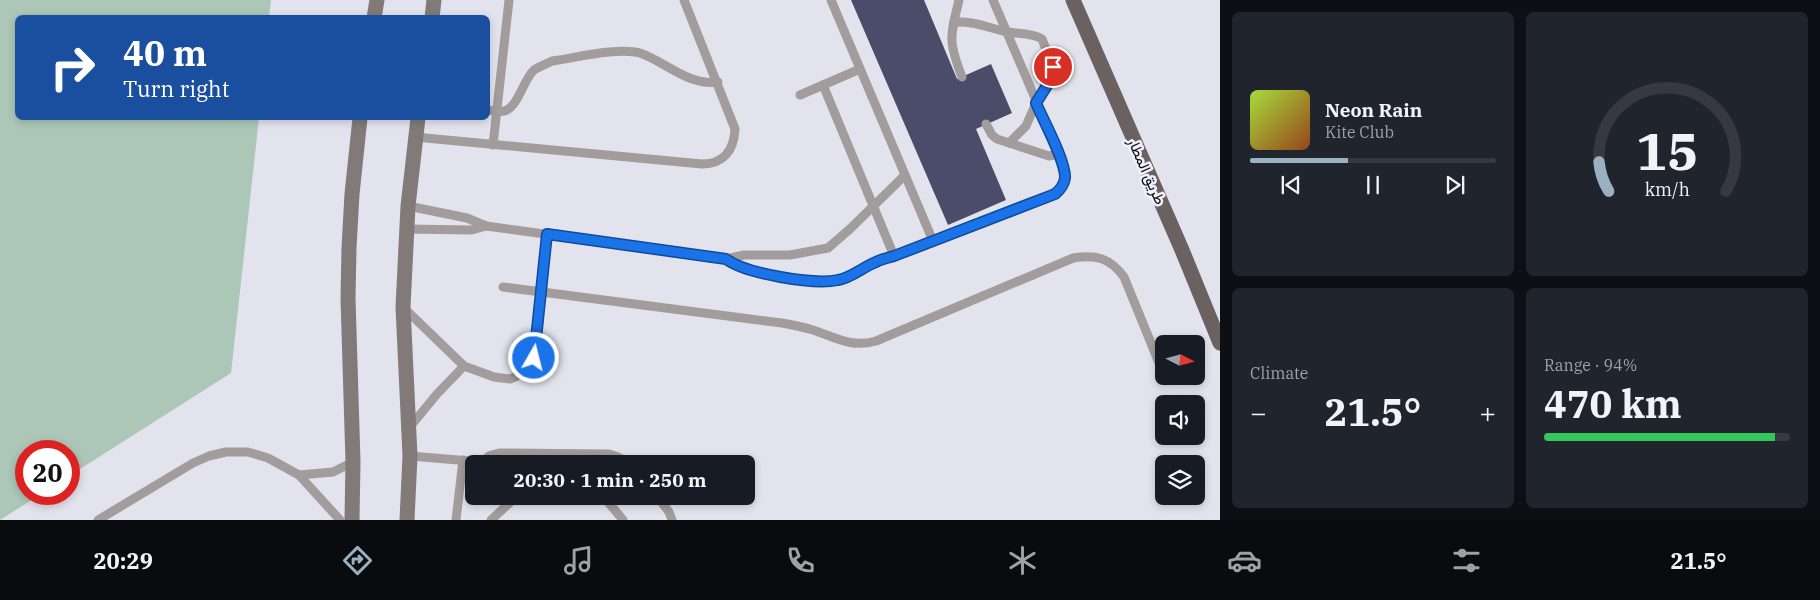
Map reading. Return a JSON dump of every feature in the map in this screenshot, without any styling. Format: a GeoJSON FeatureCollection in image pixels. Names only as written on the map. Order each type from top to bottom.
{"type":"FeatureCollection","features":[{"type":"Feature","properties":{"kind":"main road","name":"طريق المطار"},"geometry":{"type":"LineString","coordinates":[[1073,0],[1220,342]]}},
{"type":"Feature","properties":{"kind":"street"},"geometry":{"type":"LineString","coordinates":[[374,15],[377,0]]}},
{"type":"Feature","properties":{"kind":"street"},"geometry":{"type":"LineString","coordinates":[[432,15],[434,0]]}},
{"type":"Feature","properties":{"kind":"street"},"geometry":{"type":"LineString","coordinates":[[352,520],[353,462],[348,298],[352,194],[360,120]]}},
{"type":"Feature","properties":{"kind":"street"},"geometry":{"type":"LineString","coordinates":[[407,520],[410,456],[403,344],[403,307],[406,229],[418,120]]}},
{"type":"Feature","properties":{"kind":"lane"},"geometry":{"type":"LineString","coordinates":[[493,145],[492,111],[510,0]]}},
{"type":"Feature","properties":{"kind":"lane"},"geometry":{"type":"LineString","coordinates":[[415,137],[710,164],[718,161],[725,157],[732,148],[735,139],[735,129],[684,0]]}},
{"type":"Feature","properties":{"kind":"lane"},"geometry":{"type":"LineString","coordinates":[[831,0],[933,241]]}},
{"type":"Feature","properties":{"kind":"lane"},"geometry":{"type":"LineString","coordinates":[[959,0],[951,43],[962,77]]}},
{"type":"Feature","properties":{"kind":"lane"},"geometry":{"type":"LineString","coordinates":[[408,206],[466,218],[486,226],[726,259],[743,268],[789,278],[839,280],[876,261],[894,256],[1055,194],[1064,183],[1065,176],[1059,154],[993,0]]}},
{"type":"Feature","properties":{"kind":"lane"},"geometry":{"type":"LineString","coordinates":[[954,22],[979,23],[1006,32],[1039,37],[1044,43],[1054,72],[1053,76],[1036,103],[1026,126],[1009,143]]}},
{"type":"Feature","properties":{"kind":"lane"},"geometry":{"type":"LineString","coordinates":[[492,111],[510,108],[528,78],[542,65],[617,52],[639,53],[698,82],[718,82]]}},
{"type":"Feature","properties":{"kind":"lane"},"geometry":{"type":"LineString","coordinates":[[800,95],[860,69]]}},
{"type":"Feature","properties":{"kind":"lane"},"geometry":{"type":"LineString","coordinates":[[823,85],[894,256]]}},
{"type":"Feature","properties":{"kind":"lane"},"geometry":{"type":"LineString","coordinates":[[986,124],[997,139],[1049,156],[1059,154]]}},
{"type":"Feature","properties":{"kind":"lane"},"geometry":{"type":"LineString","coordinates":[[726,259],[744,255],[790,255],[828,248],[904,176]]}},
{"type":"Feature","properties":{"kind":"lane"},"geometry":{"type":"LineString","coordinates":[[406,229],[472,230],[486,226]]}},
{"type":"Feature","properties":{"kind":"lane"},"geometry":{"type":"LineString","coordinates":[[403,307],[464,366],[502,379],[524,372],[534,358],[536,350],[547,234]]}},
{"type":"Feature","properties":{"kind":"lane"},"geometry":{"type":"LineString","coordinates":[[503,287],[782,323],[812,330],[848,343],[867,344],[1073,258],[1095,257],[1116,266],[1124,277],[1155,353]]}},
{"type":"Feature","properties":{"kind":"lane"},"geometry":{"type":"LineString","coordinates":[[409,428],[437,394],[464,366]]}},
{"type":"Feature","properties":{"kind":"lane"},"geometry":{"type":"LineString","coordinates":[[98,520],[193,464],[209,456],[226,452],[248,452],[268,458],[299,475],[340,520]]}},
{"type":"Feature","properties":{"kind":"lane"},"geometry":{"type":"LineString","coordinates":[[493,455],[614,455]]}},
{"type":"Feature","properties":{"kind":"lane"},"geometry":{"type":"LineString","coordinates":[[410,456],[463,460],[456,520]]}},
{"type":"Feature","properties":{"kind":"lane"},"geometry":{"type":"LineString","coordinates":[[299,475],[333,472],[353,462]]}},
{"type":"Feature","properties":{"kind":"lane"},"geometry":{"type":"LineString","coordinates":[[491,520],[508,505]]}},
{"type":"Feature","properties":{"kind":"lane"},"geometry":{"type":"LineString","coordinates":[[610,505],[623,520]]}},
{"type":"Feature","properties":{"kind":"lane"},"geometry":{"type":"LineString","coordinates":[[664,505],[672,520]]}},
{"type":"Feature","properties":{"kind":"green space"},"geometry":{"type":"Polygon","coordinates":[[[0,0],[271,0],[269,15],[15,15],[15,120],[259,120],[231,373],[80,469],[80,440],[15,440],[15,505],[24,505],[0,520],[0,0]]]}},
{"type":"Feature","properties":{"kind":"building"},"geometry":{"type":"Polygon","coordinates":[[[851,0],[924,0],[957,79],[991,64],[1012,113],[976,129],[1006,200],[948,225],[851,0]]]}},
{"type":"Feature","properties":{"kind":"route"},"geometry":{"type":"LineString","coordinates":[[534,358],[547,234],[726,259],[736,266],[789,278],[839,280],[876,261],[894,256],[1055,194],[1064,183],[1064,170],[1059,154],[1036,103],[1053,76],[1053,67]]}}]}
